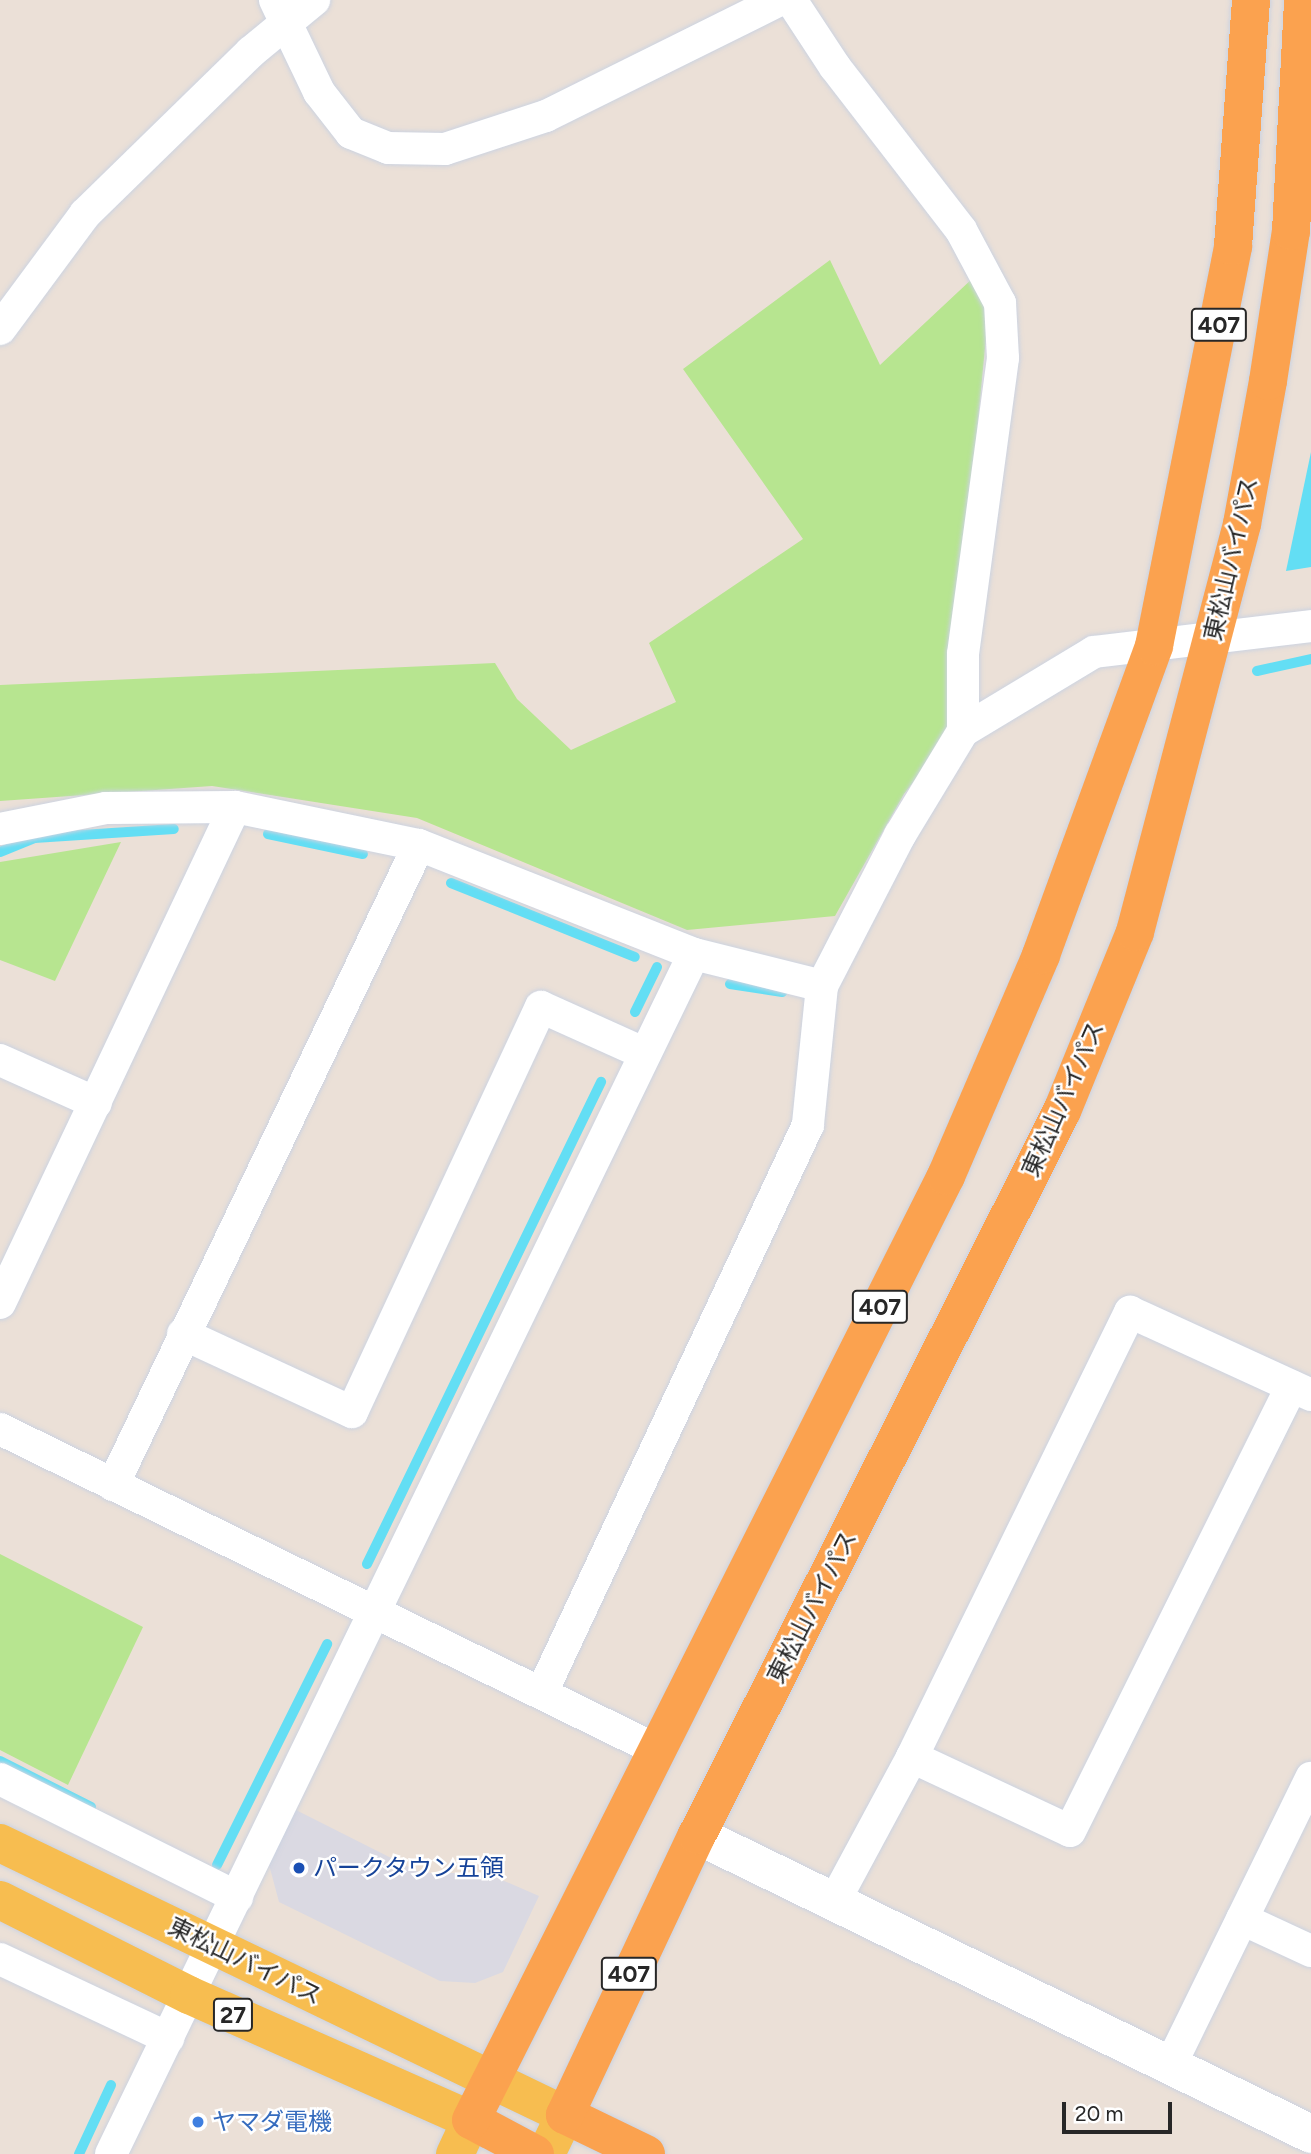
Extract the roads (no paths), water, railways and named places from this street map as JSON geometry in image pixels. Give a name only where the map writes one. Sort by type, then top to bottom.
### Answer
[{"type":"highway","name":"407","points":[[471,2120],[655,1749],[946,1176],[1041,955],[1154,646],[1233,246],[1251,0]]},
{"type":"highway","name":"東松山バイパス","points":[[646,2154],[565,2115],[696,1835],[1062,1111],[1135,932],[1242,524],[1291,231],[1303,0]]},
{"type":"highway","name":"東松山バイパス","points":[[471,2120],[535,2154]]},
{"type":"main road","name":"東松山バイパス","points":[[0,1843],[565,2115]]},
{"type":"main road","name":"東松山バイパス","points":[[0,1900],[190,1995],[471,2120]]},
{"type":"main road","points":[[546,2154],[565,2115]]},
{"type":"main road","points":[[456,2154],[471,2120]]},
{"type":"street","points":[[0,329],[85,214],[251,52],[281,13],[314,0]]},
{"type":"street","points":[[281,13],[319,92],[351,133],[388,148],[445,149],[546,116],[780,0]]},
{"type":"street","points":[[791,0],[835,67],[961,230],[1000,303],[1003,358],[962,654],[963,731]]},
{"type":"street","points":[[541,1692],[808,1125],[822,986],[900,835],[963,731],[1094,652],[1154,646],[1215,632],[1301,627],[1311,603]]},
{"type":"street","points":[[0,829],[106,808],[235,807],[419,845],[694,954],[822,986]]},
{"type":"street","points":[[0,1303],[235,807]]},
{"type":"street","points":[[113,1485],[419,845]]},
{"type":"street","points":[[111,2154],[214,1946],[641,1052],[694,954]]},
{"type":"street","points":[[183,1334],[352,1412],[541,1007],[641,1052]]},
{"type":"street","points":[[0,1060],[96,1103]]},
{"type":"street","points":[[834,1902],[912,1757],[1130,1312],[1301,1391],[1070,1831],[912,1757]]},
{"type":"street","points":[[0,1429],[371,1613],[541,1692],[655,1749]]},
{"type":"street","points":[[1170,2066],[1311,1778]]},
{"type":"street","points":[[0,1779],[237,1896]]},
{"type":"street","points":[[696,1835],[1311,2134]]},
{"type":"street","points":[[1242,1919],[1311,1951]]},
{"type":"street","points":[[0,1959],[168,2038]]},
{"type":"water","points":[[1311,452],[1311,567],[1286,571]]},
{"type":"waterway","points":[[1257,671],[1311,659]]},
{"type":"waterway","points":[[0,852],[34,838],[174,829]]},
{"type":"waterway","points":[[268,834],[363,854]]},
{"type":"waterway","points":[[451,883],[635,957]]},
{"type":"waterway","points":[[635,1012],[657,967]]},
{"type":"waterway","points":[[730,984],[782,992]]},
{"type":"waterway","points":[[367,1564],[601,1082]]},
{"type":"waterway","points":[[217,1865],[327,1644]]},
{"type":"waterway","points":[[0,1761],[91,1807]]},
{"type":"waterway","points":[[79,2154],[111,2085]]},
{"type":"place","name":"パークタウン五領","points":[[299,1868]]},
{"type":"place","name":"ヤマダ電機","points":[[198,2122]]}]
